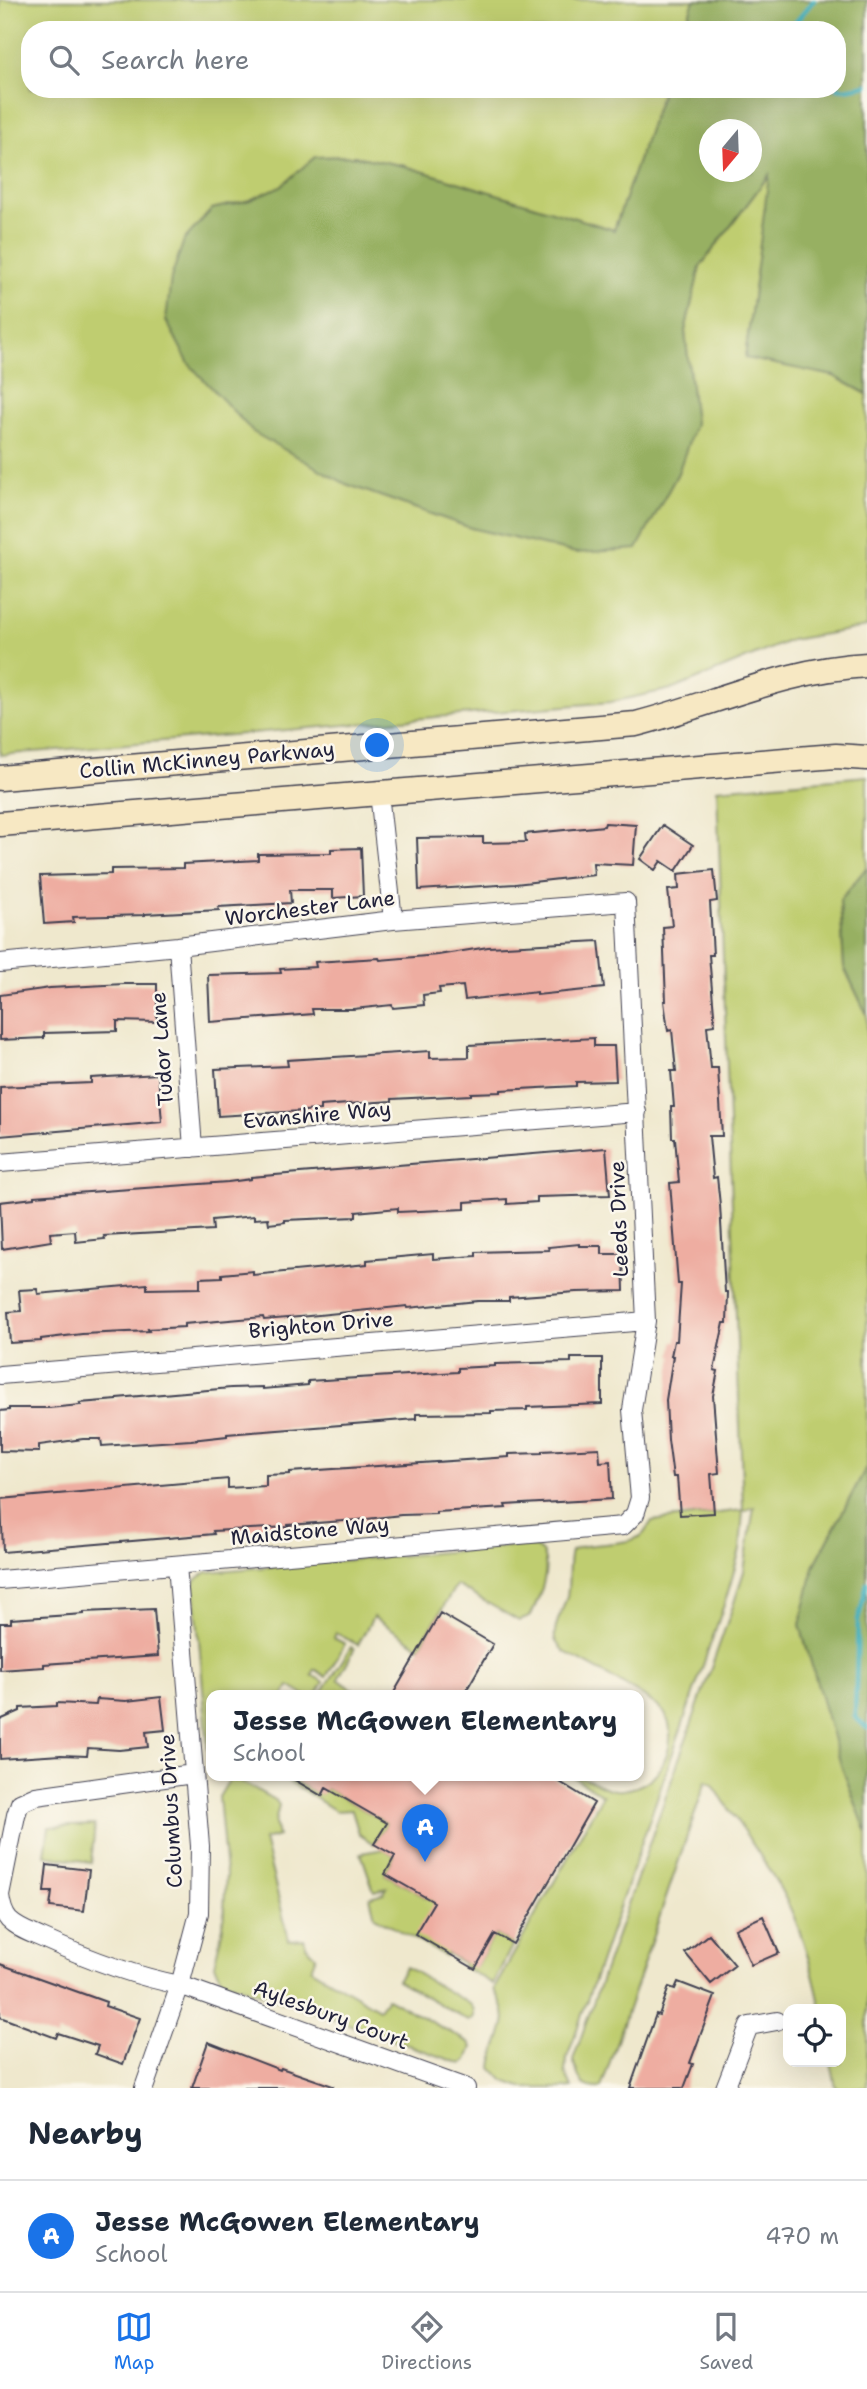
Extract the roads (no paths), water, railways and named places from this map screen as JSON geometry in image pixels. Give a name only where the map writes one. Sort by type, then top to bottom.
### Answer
[{"type":"street","name":"Collin McKinney Parkway","points":[[0,778],[636,724],[712,702],[778,678],[867,666]]},
{"type":"street","points":[[0,824],[836,756],[867,758]]},
{"type":"street","points":[[379,793],[393,920]]},
{"type":"street","name":"Worchester Lane","points":[[0,963],[178,946],[393,920],[626,902]]},
{"type":"street","name":"Leeds Drive","points":[[623,1526],[635,1514],[640,1498],[632,1410],[646,1321],[626,902]]},
{"type":"street","name":"Tudor Lane","points":[[178,946],[192,1147]]},
{"type":"street","name":"Evanshire Way","points":[[0,1163],[637,1112]]},
{"type":"street","name":"Brighton Drive","points":[[0,1375],[646,1321]]},
{"type":"street","name":"Maidstone Way","points":[[0,1580],[623,1526]]},
{"type":"street","name":"Columbus Drive","points":[[144,2088],[180,1985],[198,1913],[200,1846],[177,1565]]},
{"type":"street","name":"Aylesbury Court","points":[[193,1774],[36,1796],[20,1803],[0,1895],[4,1913],[10,1921],[19,1928],[69,1950],[154,1980],[180,1985],[467,2088]]},
{"type":"street","points":[[725,2088],[749,2026],[777,2021]]},
{"type":"waterway","points":[[796,21],[814,0]]},
{"type":"waterway","points":[[846,89],[867,85]]},
{"type":"waterway","points":[[867,1583],[858,1621],[855,1717],[867,1728]]},
{"type":"place","name":"Jesse McGowen Elementary","points":[[425,1862]]}]
